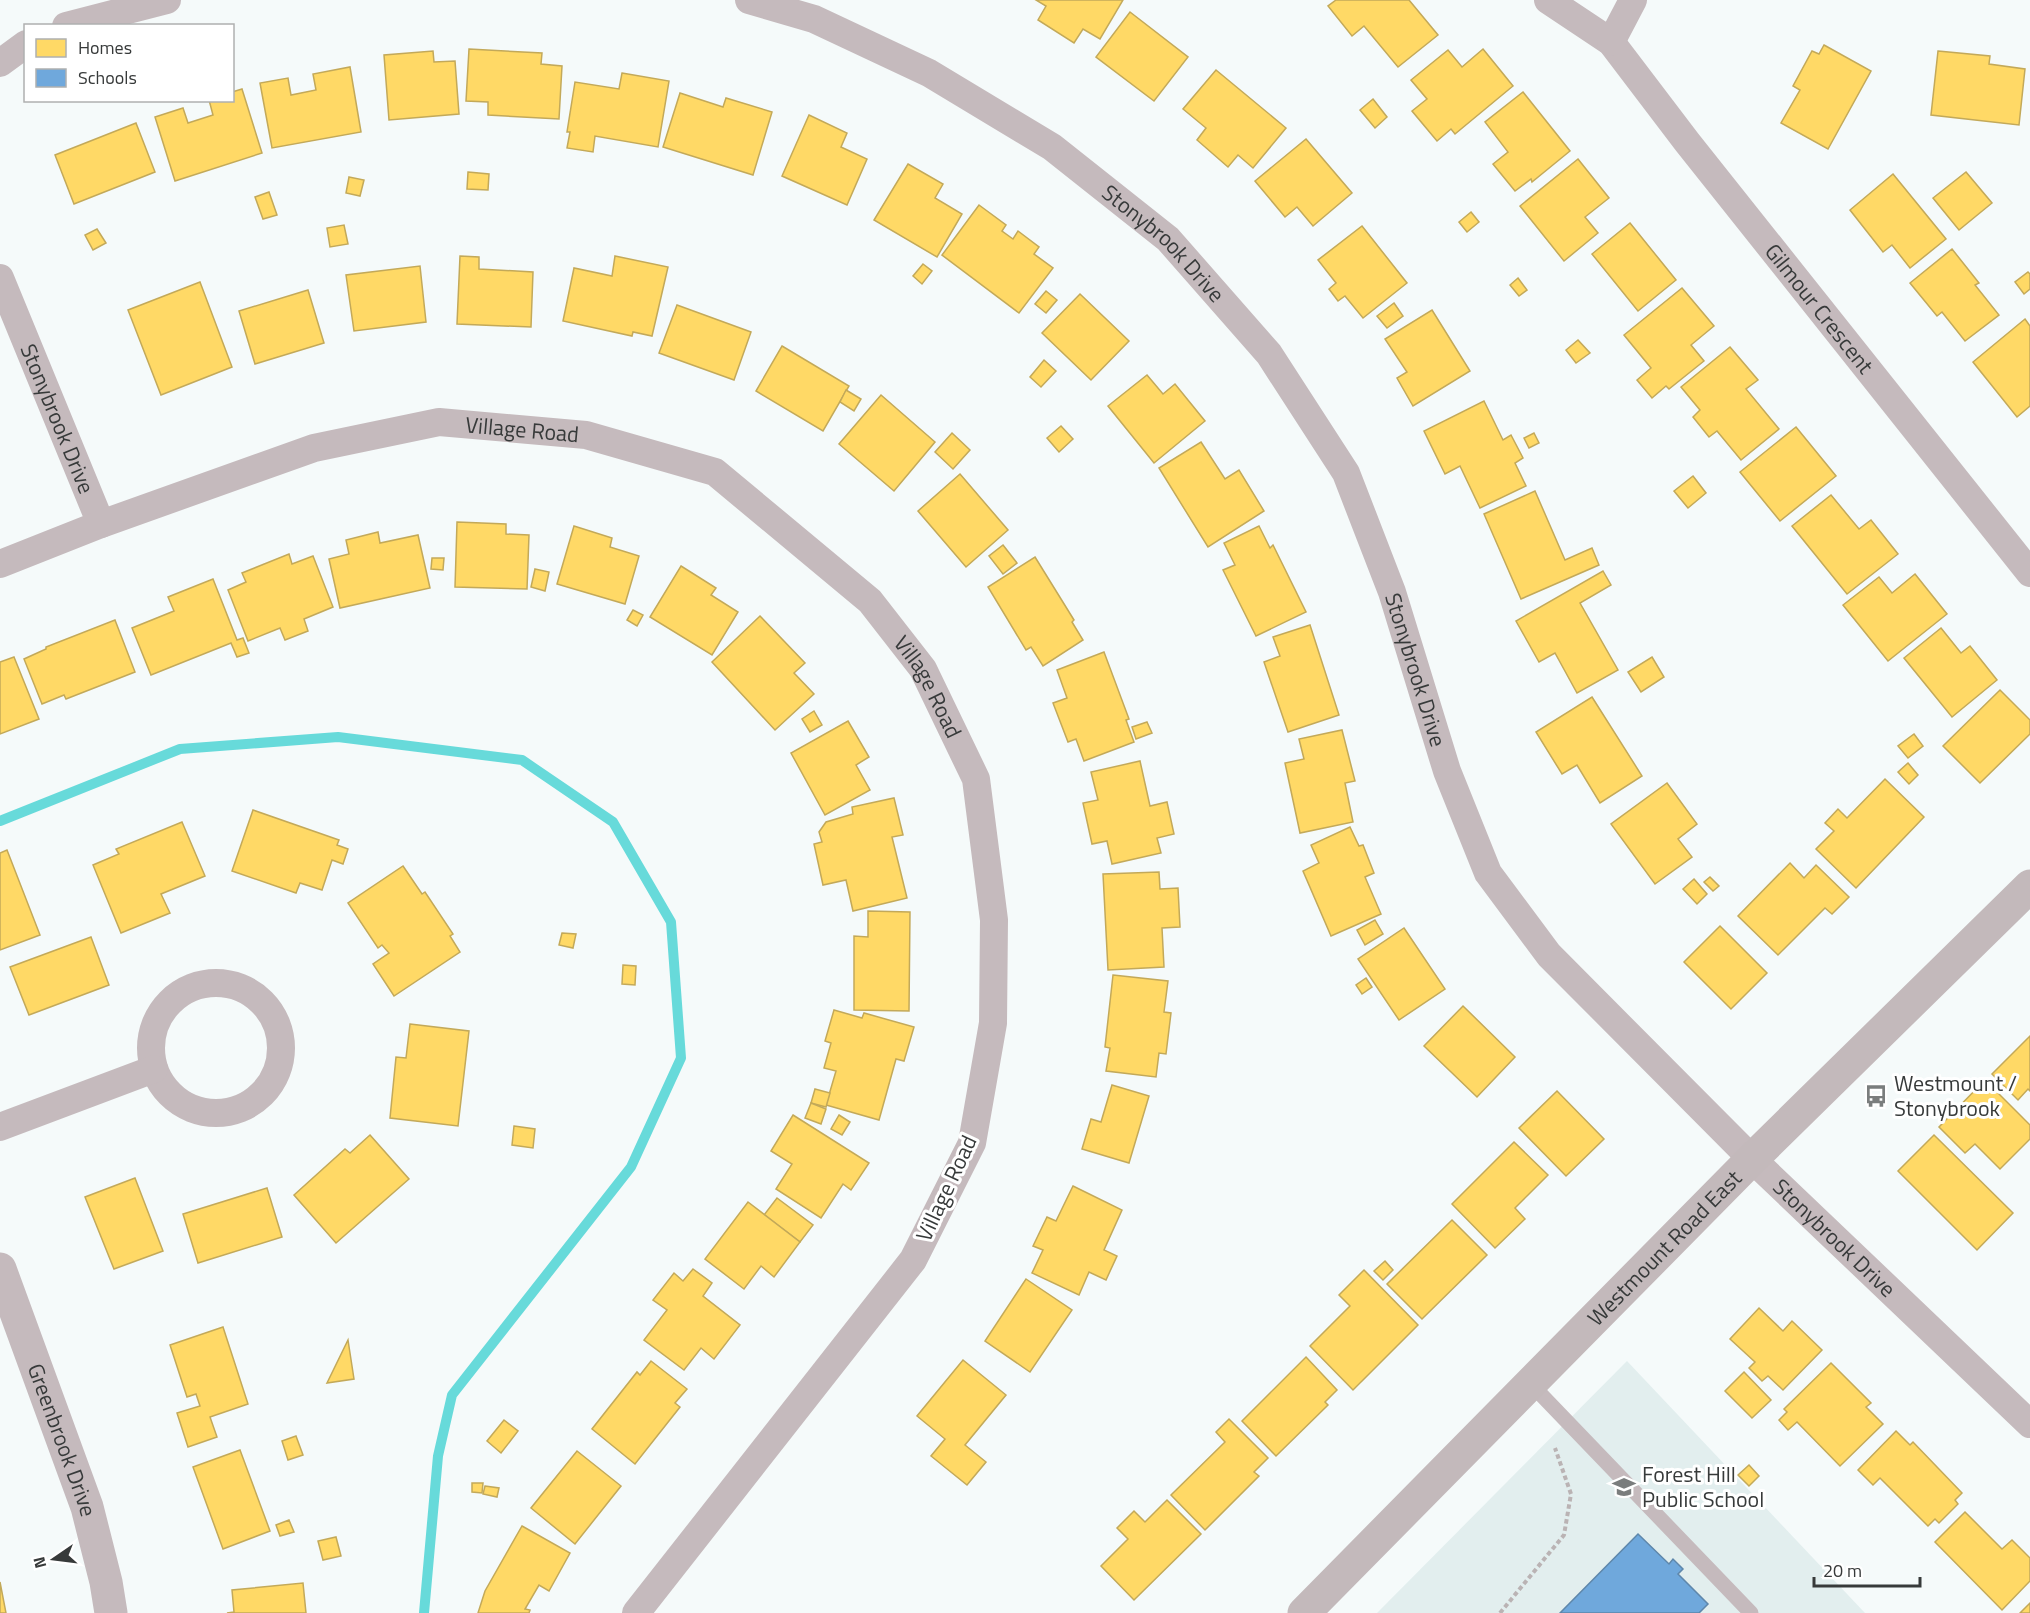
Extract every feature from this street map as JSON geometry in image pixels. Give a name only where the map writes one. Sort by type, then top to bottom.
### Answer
[{"type":"main road","name":"Westmount Road East","points":[[1304,1613],[1752,1159],[2030,886]]},
{"type":"street","points":[[74,24],[167,0]]},
{"type":"street","name":"Stonybrook Drive","points":[[749,0],[814,19],[929,73],[1052,147],[1168,239],[1269,354],[1346,473],[1392,592],[1447,771],[1488,873],[1549,955],[1752,1159],[2030,1424]]},
{"type":"street","name":"Gilmour Crescent","points":[[1548,0],[1611,42],[1694,151],[2030,573]]},
{"type":"street","points":[[1611,42],[1634,0]]},
{"type":"street","points":[[0,63],[24,45]]},
{"type":"street","name":"Stonybrook Drive","points":[[0,278],[101,524]]},
{"type":"street","name":"Village Road","points":[[0,564],[101,524],[314,448],[439,422],[586,435],[715,472],[870,601],[923,669],[976,778],[994,920],[993,1023],[972,1143],[913,1260],[636,1613]]},
{"type":"street","points":[[214,983],[236,986],[254,996],[270,1012],[278,1029],[280,1060],[278,1069],[267,1089],[249,1104],[229,1113],[206,1113],[184,1105],[165,1089],[154,1069],[152,1039],[158,1018],[172,1000],[191,988],[214,983]]},
{"type":"street","points":[[0,1127],[154,1069]]},
{"type":"street","name":"Greenbrook Drive","points":[[0,1269],[87,1507],[106,1582],[111,1613]]},
{"type":"lane","points":[[1530,1383],[1751,1613]]},
{"type":"path","points":[[1500,1613],[1564,1535],[1571,1494],[1553,1441]]},
{"type":"shaded area","name":"Forest Hill Public School","points":[[1627,1361],[1865,1613],[1377,1613]]},
{"type":"building: Homes","points":[[1036,0],[1123,0],[1100,39],[1083,29],[1074,43],[1038,20],[1046,6]]},
{"type":"building: Homes","points":[[1336,0],[1409,0],[1438,35],[1398,67],[1364,26],[1352,36],[1328,6]]},
{"type":"building: Homes","points":[[1130,12],[1188,57],[1154,101],[1096,57]]},
{"type":"building: Homes","points":[[1824,45],[1871,71],[1828,149],[1781,123],[1800,90],[1793,86],[1812,51],[1819,54]]},
{"type":"building: Homes","points":[[469,49],[542,53],[541,64],[562,66],[559,119],[488,115],[488,102],[466,101]]},
{"type":"building: Homes","points":[[1483,49],[1513,86],[1455,134],[1451,129],[1437,141],[1412,111],[1427,99],[1411,80],[1448,50],[1462,67]]},
{"type":"building: Homes","points":[[433,51],[434,62],[455,61],[459,114],[389,120],[384,55]]},
{"type":"building: Homes","points":[[1938,51],[1990,56],[1989,64],[2025,69],[2019,125],[1931,115]]},
{"type":"building: Homes","points":[[350,67],[361,132],[272,148],[260,83],[288,78],[291,95],[316,90],[313,74]]},
{"type":"building: Homes","points":[[1216,70],[1286,128],[1253,168],[1238,155],[1228,167],[1197,140],[1206,128],[1183,109]]},
{"type":"building: Homes","points":[[622,73],[669,81],[658,147],[595,136],[593,152],[567,148],[570,132],[567,132],[575,82],[619,89]]},
{"type":"building: Homes","points":[[242,89],[262,153],[175,181],[155,117],[183,108],[188,123],[213,115],[210,102],[234,102],[234,91]]},
{"type":"building: Homes","points":[[1523,92],[1570,151],[1532,182],[1531,179],[1515,191],[1493,164],[1508,152],[1485,122]]},
{"type":"building: Homes","points":[[680,93],[723,107],[726,98],[772,112],[753,175],[663,147]]},
{"type":"building: Homes","points":[[1373,99],[1387,117],[1375,128],[1360,110]]},
{"type":"building: Homes","points":[[809,115],[847,133],[841,147],[867,159],[847,205],[782,176]]},
{"type":"building: Homes","points":[[136,123],[155,172],[74,204],[55,155]]},
{"type":"building: Homes","points":[[1306,139],[1352,193],[1313,226],[1297,207],[1285,217],[1255,181]]},
{"type":"building: Homes","points":[[1578,159],[1609,198],[1585,217],[1598,233],[1564,261],[1520,206]]},
{"type":"building: Homes","points":[[908,164],[943,184],[935,198],[962,214],[937,257],[874,220]]},
{"type":"building: Homes","points":[[468,172],[489,174],[488,190],[467,189]]},
{"type":"building: Homes","points":[[1966,172],[1992,203],[1959,230],[1933,198]]},
{"type":"building: Homes","points":[[1893,174],[1946,239],[1910,268],[1892,245],[1883,252],[1850,210]]},
{"type":"building: Homes","points":[[349,177],[364,180],[360,196],[346,193]]},
{"type":"building: Homes","points":[[269,192],[277,215],[263,219],[255,197]]},
{"type":"building: Homes","points":[[979,205],[1006,225],[1002,231],[1013,239],[1018,231],[1039,247],[1034,254],[1053,268],[1019,313],[942,255]]},
{"type":"building: Homes","points":[[1471,212],[1479,222],[1467,232],[1459,222]]},
{"type":"building: Homes","points":[[1630,223],[1676,280],[1638,311],[1592,254]]},
{"type":"building: Homes","points":[[344,225],[348,244],[330,247],[327,228]]},
{"type":"building: Homes","points":[[1362,226],[1407,283],[1363,318],[1345,296],[1338,301],[1329,289],[1336,283],[1318,260]]},
{"type":"building: Homes","points":[[97,229],[106,243],[93,250],[85,235]]},
{"type":"building: Homes","points":[[1952,249],[1979,283],[1975,285],[1999,315],[1965,341],[1942,312],[1937,316],[1910,283]]},
{"type":"building: Homes","points":[[460,256],[479,257],[479,269],[533,272],[531,327],[457,324]]},
{"type":"building: Homes","points":[[615,256],[668,267],[652,336],[633,332],[632,336],[563,321],[574,268],[612,276]]},
{"type":"building: Homes","points":[[923,264],[932,271],[922,284],[913,276]]},
{"type":"building: Homes","points":[[420,266],[426,322],[354,331],[346,275]]},
{"type":"building: Homes","points":[[2028,272],[2030,289],[2024,294],[2015,282]]},
{"type":"building: Homes","points":[[1518,278],[1527,290],[1519,296],[1510,285]]},
{"type":"building: Homes","points":[[200,282],[232,367],[161,395],[128,310]]},
{"type":"building: Homes","points":[[1682,288],[1714,326],[1691,345],[1704,361],[1669,389],[1666,386],[1652,398],[1637,380],[1651,368],[1624,335]]},
{"type":"building: Homes","points":[[308,290],[324,343],[255,364],[239,311]]},
{"type":"building: Homes","points":[[1046,291],[1057,300],[1046,313],[1035,304]]},
{"type":"building: Homes","points":[[1080,294],[1129,341],[1091,380],[1042,333]]},
{"type":"building: Homes","points":[[1394,303],[1403,316],[1387,328],[1377,316]]},
{"type":"building: Homes","points":[[677,305],[751,332],[734,380],[659,353]]},
{"type":"building: Homes","points":[[1432,310],[1470,371],[1413,406],[1397,378],[1407,372],[1385,339]]},
{"type":"building: Homes","points":[[2025,319],[2030,326],[2030,406],[2017,417],[1973,362]]},
{"type":"building: Homes","points":[[1578,340],[1590,353],[1576,363],[1566,350]]},
{"type":"building: Homes","points":[[782,346],[849,386],[823,431],[756,391]]},
{"type":"building: Homes","points":[[1730,347],[1758,380],[1746,389],[1779,429],[1741,460],[1717,431],[1709,437],[1693,417],[1700,410],[1681,387]]},
{"type":"building: Homes","points":[[1044,360],[1056,371],[1041,387],[1030,377]]},
{"type":"building: Homes","points":[[1147,375],[1163,394],[1175,384],[1205,421],[1154,463],[1108,406]]},
{"type":"building: Homes","points":[[846,390],[861,399],[854,411],[840,402]]},
{"type":"building: Homes","points":[[881,395],[935,442],[894,491],[839,444]]},
{"type":"building: Homes","points":[[1484,401],[1503,440],[1511,435],[1523,458],[1515,463],[1526,486],[1480,508],[1460,466],[1445,474],[1424,431]]},
{"type":"building: Homes","points":[[1061,426],[1073,439],[1059,452],[1047,438]]},
{"type":"building: Homes","points":[[1796,427],[1836,476],[1780,521],[1740,472]]},
{"type":"building: Homes","points":[[952,433],[970,450],[953,469],[935,452]]},
{"type":"building: Homes","points":[[1534,433],[1539,443],[1529,448],[1524,438]]},
{"type":"building: Homes","points":[[1201,442],[1225,479],[1239,470],[1264,511],[1208,547],[1159,468]]},
{"type":"building: Homes","points":[[960,474],[1008,530],[966,567],[918,511]]},
{"type":"building: Homes","points":[[1693,476],[1706,493],[1688,508],[1674,491]]},
{"type":"building: Homes","points":[[1535,491],[1565,560],[1592,548],[1599,565],[1521,599],[1484,514]]},
{"type":"building: Homes","points":[[1831,495],[1859,529],[1871,520],[1898,554],[1847,594],[1792,526]]},
{"type":"building: Homes","points":[[457,522],[506,524],[506,534],[529,535],[527,589],[455,587]]},
{"type":"building: Homes","points":[[574,526],[612,538],[610,547],[639,556],[625,604],[557,584]]},
{"type":"building: Homes","points":[[1259,526],[1270,548],[1273,545],[1306,612],[1256,636],[1223,570],[1235,565],[1224,543]]},
{"type":"building: Homes","points":[[378,532],[380,543],[418,535],[430,588],[340,608],[329,559],[349,554],[346,540]]},
{"type":"building: Homes","points":[[1003,545],[1017,563],[1003,574],[989,556]]},
{"type":"building: Homes","points":[[289,554],[292,564],[313,556],[333,607],[304,619],[308,631],[285,640],[280,628],[248,641],[228,590],[246,582],[242,573]]},
{"type":"building: Homes","points":[[1035,557],[1074,620],[1072,622],[1083,640],[1043,666],[1031,647],[1026,650],[988,587]]},
{"type":"building: Homes","points":[[432,558],[444,558],[443,570],[431,569]]},
{"type":"building: Homes","points":[[681,566],[716,588],[711,595],[738,612],[712,655],[650,617]]},
{"type":"building: Homes","points":[[535,569],[549,572],[545,591],[531,587]]},
{"type":"building: Homes","points":[[1603,571],[1611,585],[1580,603],[1618,670],[1577,693],[1555,653],[1539,662],[1516,621]]},
{"type":"building: Homes","points":[[1915,574],[1947,614],[1888,661],[1843,605],[1879,577],[1892,593]]},
{"type":"building: Homes","points":[[213,579],[237,640],[243,638],[249,653],[237,657],[231,643],[151,675],[132,628],[174,611],[168,597]]},
{"type":"building: Homes","points":[[633,610],[643,615],[637,626],[627,620]]},
{"type":"building: Homes","points":[[760,616],[805,663],[794,673],[814,694],[775,730],[712,662]]},
{"type":"building: Homes","points":[[115,620],[135,672],[66,699],[64,695],[42,704],[24,659],[46,647]]},
{"type":"building: Homes","points":[[1310,625],[1339,715],[1288,732],[1264,662],[1280,656],[1273,637]]},
{"type":"building: Homes","points":[[1941,628],[1961,653],[1970,646],[1997,680],[1952,717],[1904,658]]},
{"type":"building: Homes","points":[[1104,652],[1129,719],[1126,720],[1134,742],[1084,761],[1076,739],[1068,742],[1053,703],[1067,698],[1057,670]]},
{"type":"building: Homes","points":[[14,657],[39,719],[0,734],[0,662]]},
{"type":"building: Homes","points":[[1652,657],[1664,677],[1641,692],[1628,672]]},
{"type":"building: Homes","points":[[2000,690],[2030,720],[2030,734],[1980,783],[1943,746]]},
{"type":"building: Homes","points":[[1592,697],[1642,776],[1600,803],[1577,765],[1562,774],[1536,732]]},
{"type":"building: Homes","points":[[814,711],[822,725],[810,732],[802,719]]},
{"type":"building: Homes","points":[[848,721],[869,757],[856,765],[870,790],[825,815],[791,753]]},
{"type":"building: Homes","points":[[1147,722],[1152,733],[1136,739],[1132,727]]},
{"type":"building: Homes","points":[[1342,730],[1355,781],[1345,783],[1353,822],[1300,833],[1285,763],[1304,759],[1299,739]]},
{"type":"building: Homes","points":[[1914,734],[1923,746],[1908,758],[1898,746]]},
{"type":"building: Homes","points":[[1140,761],[1150,806],[1167,802],[1174,834],[1157,838],[1161,853],[1112,864],[1107,841],[1092,844],[1083,803],[1098,800],[1091,772]]},
{"type":"building: Homes","points":[[1908,763],[1918,775],[1909,784],[1898,772]]},
{"type":"building: Homes","points":[[1885,779],[1924,817],[1856,888],[1816,849],[1834,831],[1825,823],[1838,809],[1847,818]]},
{"type":"building: Homes","points":[[1667,783],[1697,824],[1678,839],[1692,857],[1655,884],[1611,824]]},
{"type":"building: Homes","points":[[894,798],[903,835],[892,837],[907,898],[853,911],[846,880],[823,885],[814,844],[822,842],[819,832],[826,822],[853,814],[852,807]]},
{"type":"building: Homes","points":[[253,810],[339,840],[337,845],[348,849],[343,864],[332,860],[322,890],[300,883],[296,893],[232,871]]},
{"type":"building: Homes","points":[[182,822],[205,876],[161,894],[170,913],[121,933],[93,865],[119,854],[116,849]]},
{"type":"building: Homes","points":[[1350,827],[1359,846],[1363,845],[1374,873],[1365,877],[1381,914],[1331,936],[1303,871],[1319,863],[1311,845]]},
{"type":"building: Homes","points":[[7,850],[40,935],[0,950],[0,853]]},
{"type":"building: Homes","points":[[1790,863],[1804,878],[1816,865],[1849,897],[1832,914],[1825,908],[1778,955],[1738,916]]},
{"type":"building: Homes","points":[[403,866],[422,894],[425,892],[453,934],[450,936],[460,952],[394,996],[373,964],[389,953],[382,945],[378,948],[348,903]]},
{"type":"building: Homes","points":[[1159,872],[1160,889],[1178,888],[1180,927],[1162,928],[1164,967],[1108,970],[1103,874]]},
{"type":"building: Homes","points":[[1710,877],[1719,886],[1713,891],[1704,882]]},
{"type":"building: Homes","points":[[1694,879],[1707,894],[1697,904],[1683,889]]},
{"type":"building: Homes","points":[[868,911],[910,912],[909,1011],[854,1010],[854,936],[868,937]]},
{"type":"building: Homes","points":[[1375,920],[1383,934],[1365,945],[1357,930]]},
{"type":"building: Homes","points":[[1720,926],[1767,973],[1731,1009],[1684,962]]},
{"type":"building: Homes","points":[[1404,928],[1445,989],[1399,1020],[1358,959]]},
{"type":"building: Homes","points":[[562,933],[576,934],[573,948],[559,945]]},
{"type":"building: Homes","points":[[91,937],[109,985],[29,1015],[10,967]]},
{"type":"building: Homes","points":[[623,965],[636,966],[635,985],[622,984]]},
{"type":"building: Homes","points":[[1113,975],[1168,981],[1164,1012],[1171,1013],[1166,1054],[1159,1053],[1156,1077],[1106,1071],[1110,1048],[1105,1047]]},
{"type":"building: Homes","points":[[1366,978],[1372,987],[1362,994],[1356,985]]},
{"type":"building: Homes","points":[[1463,1006],[1515,1057],[1477,1097],[1424,1046]]},
{"type":"building: Homes","points":[[834,1010],[862,1018],[864,1013],[914,1027],[904,1061],[896,1059],[879,1120],[826,1105],[836,1071],[824,1068],[831,1043],[825,1041]]},
{"type":"building: Homes","points":[[410,1024],[469,1031],[458,1126],[390,1118],[396,1057],[406,1058]]},
{"type":"building: Homes","points":[[2030,1036],[2030,1091],[2028,1089],[2018,1100],[1992,1074]]},
{"type":"building: Homes","points":[[1985,1080],[2030,1125],[2030,1139],[2000,1169],[1975,1144],[1965,1153],[1939,1127]]},
{"type":"building: Homes","points":[[1112,1085],[1149,1096],[1129,1163],[1082,1149],[1091,1119],[1101,1122]]},
{"type":"building: Homes","points":[[815,1089],[830,1093],[826,1107],[811,1103]]},
{"type":"building: Homes","points":[[1557,1091],[1604,1139],[1566,1176],[1519,1128]]},
{"type":"building: Homes","points":[[811,1103],[826,1109],[821,1124],[805,1118]]},
{"type":"building: Homes","points":[[793,1115],[869,1163],[851,1190],[843,1184],[821,1218],[776,1189],[792,1164],[771,1151]]},
{"type":"building: Homes","points":[[839,1115],[850,1122],[842,1135],[831,1129]]},
{"type":"building: Homes","points":[[514,1126],[535,1129],[533,1148],[512,1145]]},
{"type":"building: Homes","points":[[370,1135],[409,1179],[336,1243],[294,1195],[345,1149],[350,1153]]},
{"type":"building: Homes","points":[[1934,1135],[2013,1213],[1977,1250],[1898,1171]]},
{"type":"building: Homes","points":[[1514,1142],[1548,1175],[1515,1208],[1525,1219],[1495,1248],[1452,1204]]},
{"type":"building: Homes","points":[[135,1178],[163,1251],[114,1269],[85,1197]]},
{"type":"building: Homes","points":[[1073,1186],[1122,1210],[1104,1250],[1117,1256],[1106,1280],[1089,1272],[1079,1295],[1032,1273],[1043,1250],[1033,1246],[1047,1217],[1056,1221]]},
{"type":"building: Homes","points":[[267,1188],[282,1237],[198,1263],[183,1214]]},
{"type":"building: Homes","points":[[777,1198],[813,1225],[800,1242],[764,1215]]},
{"type":"building: Homes","points":[[748,1202],[800,1242],[774,1277],[761,1266],[744,1289],[705,1259]]},
{"type":"building: Homes","points":[[1452,1220],[1487,1255],[1422,1319],[1387,1284]]},
{"type":"building: Homes","points":[[1385,1261],[1393,1270],[1383,1280],[1374,1271]]},
{"type":"building: Homes","points":[[693,1269],[712,1283],[703,1296],[740,1325],[714,1359],[701,1348],[684,1370],[644,1340],[667,1310],[653,1300],[674,1273],[683,1281]]},
{"type":"building: Homes","points":[[1364,1270],[1418,1325],[1353,1390],[1310,1346],[1350,1306],[1339,1295]]},
{"type":"building: Homes","points":[[1026,1279],[1072,1310],[1030,1372],[985,1341]]},
{"type":"building: Homes","points":[[1759,1308],[1783,1331],[1792,1321],[1822,1350],[1783,1390],[1768,1376],[1762,1381],[1749,1368],[1755,1362],[1730,1339]]},
{"type":"building: Homes","points":[[223,1327],[248,1404],[210,1417],[217,1437],[188,1447],[177,1413],[200,1406],[196,1394],[187,1397],[170,1345]]},
{"type":"building: Homes","points":[[348,1340],[354,1379],[327,1383]]},
{"type":"building: Homes","points":[[1306,1357],[1337,1390],[1325,1402],[1328,1405],[1276,1456],[1242,1421]]},
{"type":"building: Homes","points":[[963,1360],[1006,1395],[965,1445],[986,1462],[967,1485],[931,1456],[945,1439],[917,1416]]},
{"type":"building: Homes","points":[[651,1361],[687,1389],[675,1403],[680,1407],[635,1464],[592,1429],[637,1372],[640,1375]]},
{"type":"building: Homes","points":[[1831,1363],[1871,1403],[1866,1407],[1883,1424],[1840,1466],[1797,1422],[1788,1430],[1779,1420],[1787,1412],[1784,1409]]},
{"type":"building: Homes","points":[[1744,1372],[1771,1400],[1752,1418],[1725,1391]]},
{"type":"building: Homes","points":[[1229,1419],[1268,1458],[1254,1472],[1259,1476],[1205,1530],[1171,1495],[1225,1442],[1216,1432]]},
{"type":"building: Homes","points":[[504,1420],[518,1431],[501,1453],[487,1441]]},
{"type":"building: Homes","points":[[1896,1431],[1910,1445],[1913,1442],[1962,1493],[1955,1500],[1958,1504],[1939,1523],[1935,1519],[1928,1526],[1880,1478],[1873,1485],[1858,1470]]},
{"type":"building: Homes","points":[[296,1436],[303,1455],[288,1460],[282,1441]]},
{"type":"building: Homes","points":[[240,1450],[270,1531],[223,1549],[193,1467]]},
{"type":"building: Homes","points":[[577,1451],[621,1486],[575,1544],[531,1508]]},
{"type":"building: Homes","points":[[1749,1465],[1759,1476],[1749,1486],[1738,1475]]},
{"type":"building: Homes","points":[[472,1483],[483,1483],[482,1493],[472,1492]]},
{"type":"building: Homes","points":[[485,1486],[499,1488],[497,1497],[483,1494]]},
{"type":"building: Homes","points":[[1167,1500],[1201,1534],[1134,1600],[1101,1566],[1128,1539],[1117,1528],[1134,1511],[1145,1522]]},
{"type":"building: Homes","points":[[1965,1512],[2002,1549],[2012,1540],[2030,1558],[2030,1581],[2002,1610],[1935,1542]]},
{"type":"building: Homes","points":[[289,1520],[294,1532],[280,1536],[276,1525]]},
{"type":"building: Homes","points":[[522,1526],[570,1553],[549,1591],[539,1585],[525,1609],[530,1610],[529,1613],[478,1613],[485,1591]]},
{"type":"building: Homes","points":[[336,1537],[341,1556],[323,1560],[318,1541]]},
{"type":"building: Homes","points":[[0,1582],[6,1613],[0,1613]]},
{"type":"building: Homes","points":[[303,1583],[306,1613],[227,1613],[234,1612],[232,1590]]},
{"type":"building: Homes","points":[[2030,1603],[2030,1613],[2020,1613]]},
{"type":"building: Schools","points":[[1638,1534],[1669,1564],[1673,1559],[1683,1569],[1678,1574],[1708,1604],[1699,1613],[1560,1613]]},
{"type":"waterway","points":[[0,821],[180,749],[338,737],[522,760],[613,822],[671,922],[681,1058],[631,1167],[452,1395],[438,1456],[424,1613]]},
{"type":"place","name":"Westmount / Stonybrook","points":[[1876,1096]]},
{"type":"place","name":"Forest Hill Public School","points":[[1624,1487]]}]
